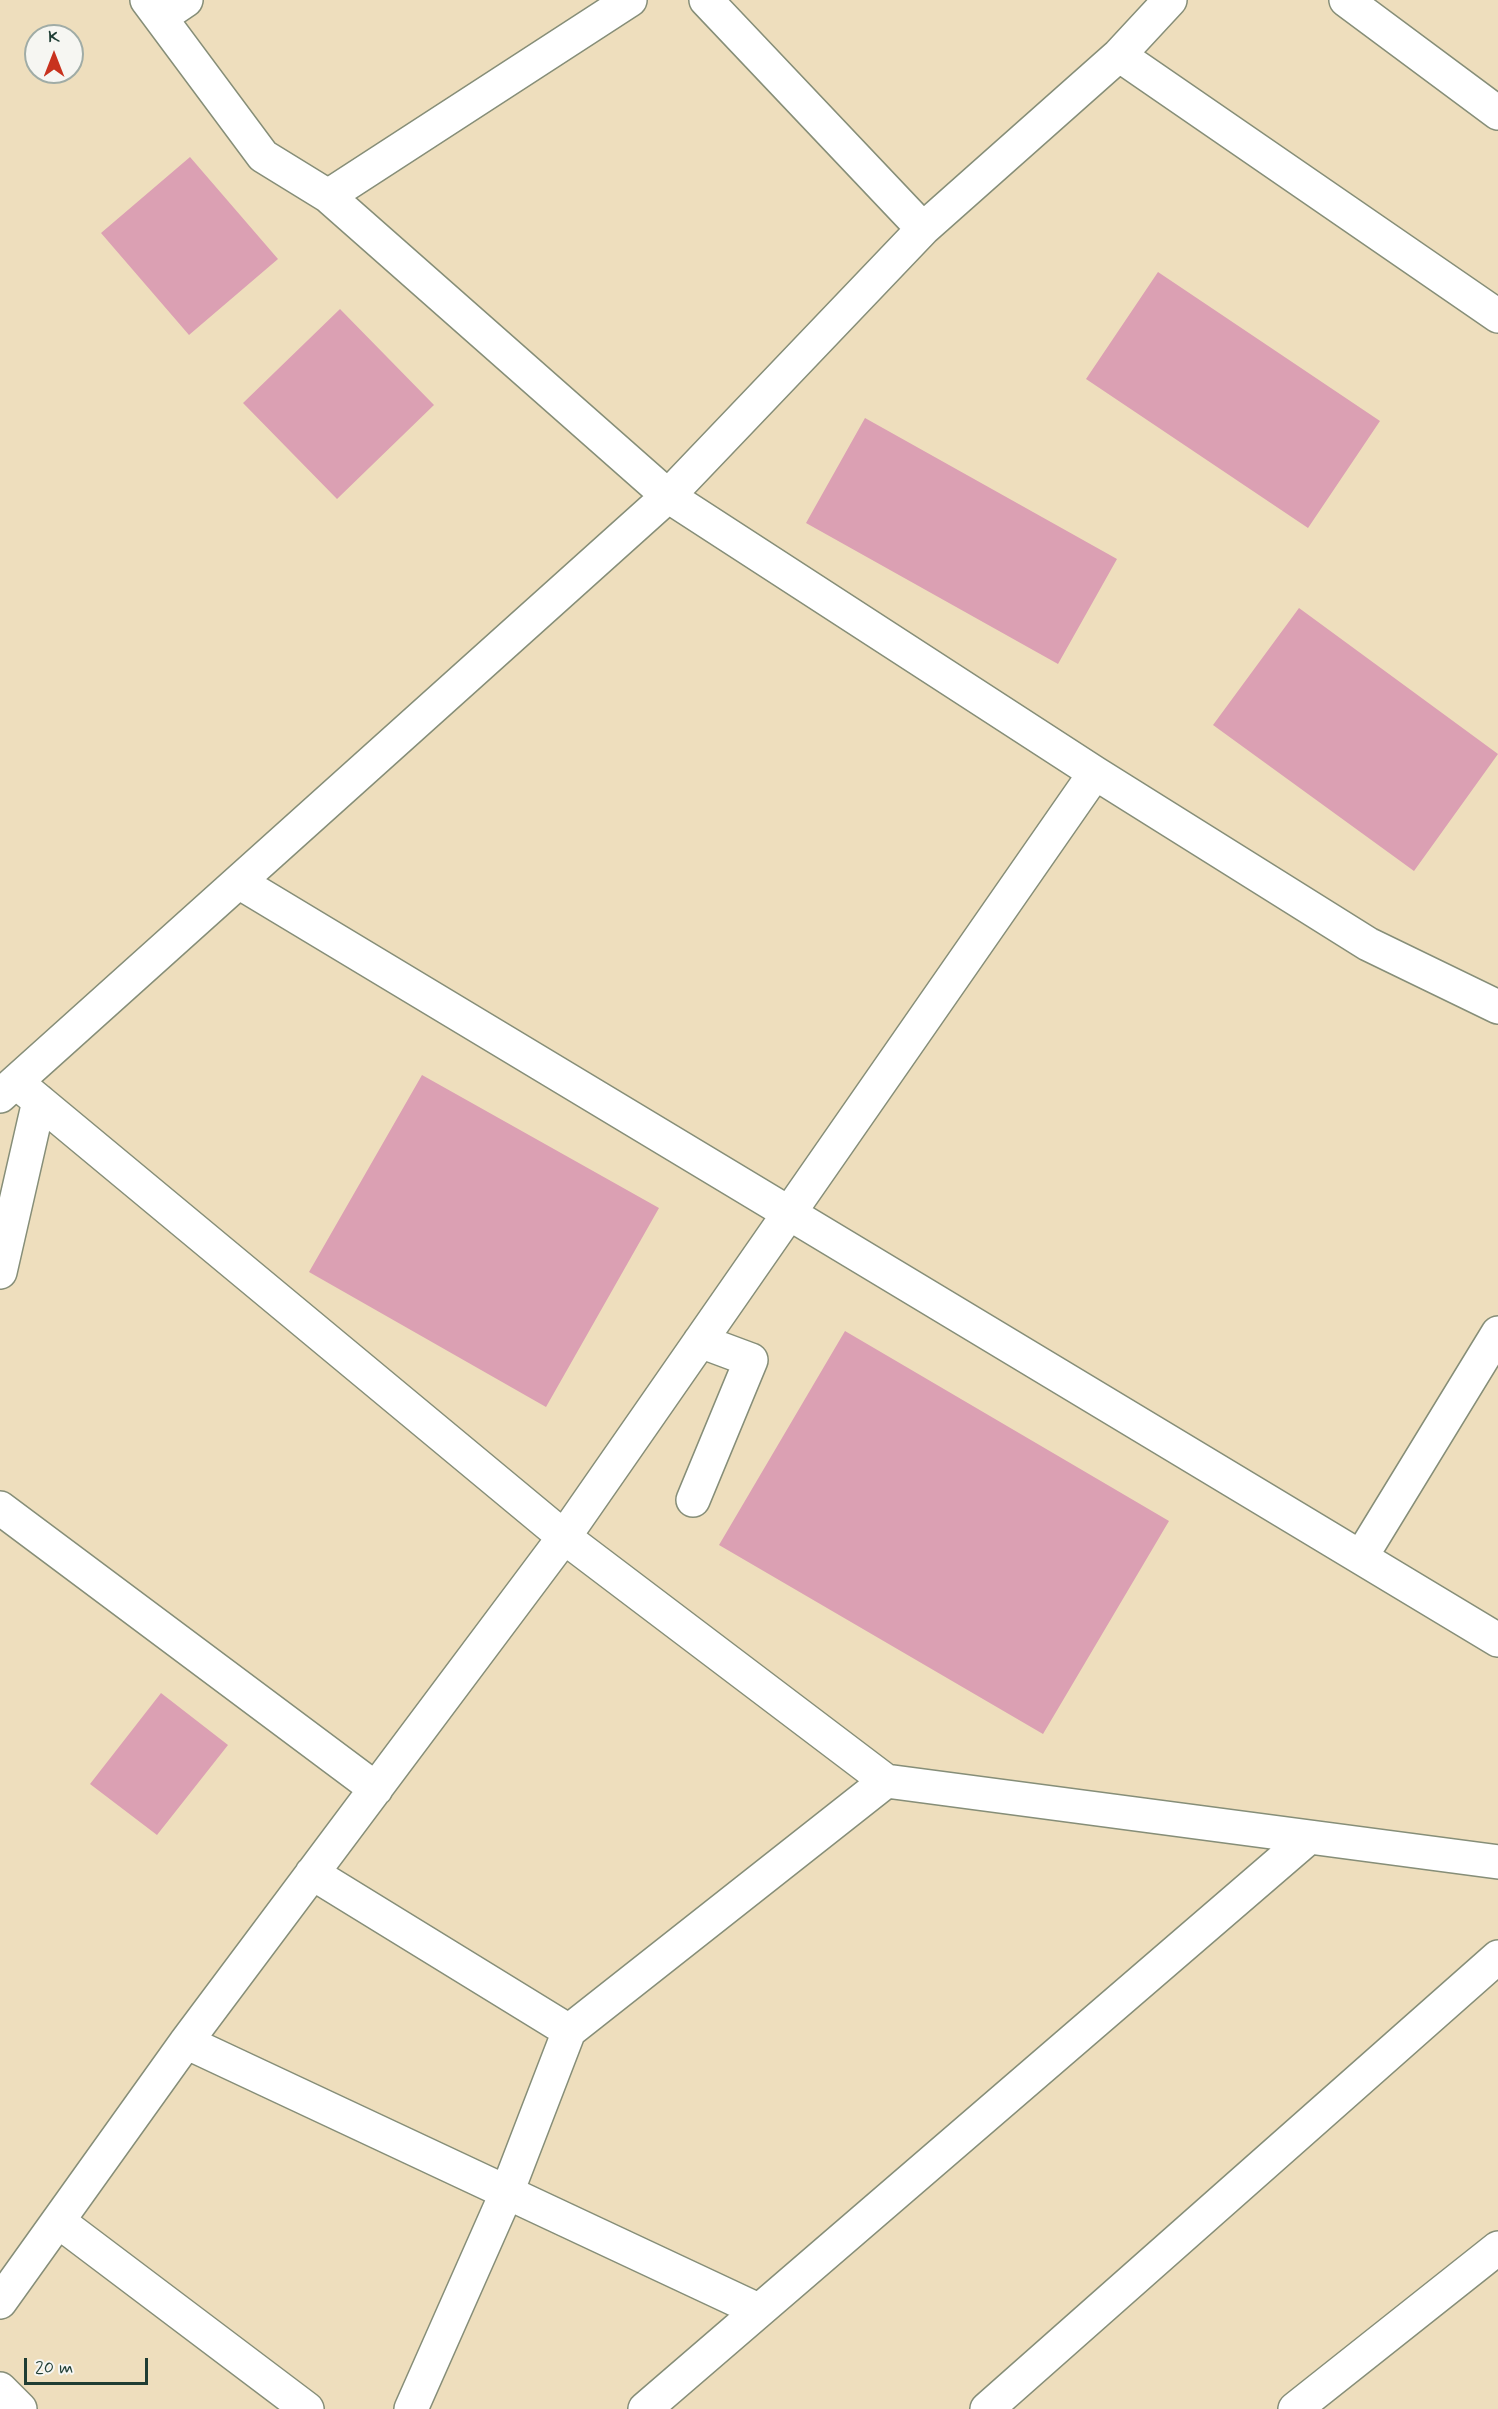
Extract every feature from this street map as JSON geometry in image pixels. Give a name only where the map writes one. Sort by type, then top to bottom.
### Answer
[{"type":"street","points":[[328,196],[630,0]]},
{"type":"street","points":[[706,0],[923,229]]},
{"type":"street","points":[[0,1272],[18,1093],[239,882],[668,496],[923,229],[1119,55],[1170,0]]},
{"type":"street","points":[[1346,0],[1498,113]]},
{"type":"street","points":[[165,6],[263,156],[328,196],[668,496],[1095,773],[1368,944],[1498,1007]]},
{"type":"street","points":[[1119,55],[1498,316]]},
{"type":"street","points":[[0,2302],[186,2042],[564,1537],[1095,773]]},
{"type":"street","points":[[239,882],[1498,1640]]},
{"type":"street","points":[[18,1093],[564,1537],[886,1781],[1498,1862]]},
{"type":"street","points":[[1361,1557],[1498,1333]]},
{"type":"street","points":[[693,1500],[751,1360],[700,1341]]},
{"type":"street","points":[[0,1508],[376,1789]]},
{"type":"street","points":[[411,2409],[507,2192],[569,2031],[886,1781]]},
{"type":"street","points":[[645,2409],[1308,1838]]},
{"type":"street","points":[[312,1874],[569,2031]]},
{"type":"street","points":[[987,2409],[1498,1957]]},
{"type":"street","points":[[186,2042],[759,2310]]},
{"type":"street","points":[[58,2221],[306,2409]]},
{"type":"street","points":[[1295,2409],[1498,2248]]},
{"type":"street","points":[[0,2389],[20,2409]]},
{"type":"building","points":[[190,157],[278,259],[189,335],[101,233]]},
{"type":"building","points":[[1158,272],[1380,421],[1308,528],[1086,379]]},
{"type":"building","points":[[340,309],[434,405],[337,499],[243,403]]},
{"type":"building","points":[[865,418],[1117,559],[1058,664],[806,523]]},
{"type":"building","points":[[1299,608],[1498,754],[1414,871],[1213,725]]},
{"type":"building","points":[[422,1075],[659,1208],[546,1407],[309,1272]]},
{"type":"building","points":[[845,1331],[1169,1521],[1043,1734],[719,1545]]},
{"type":"building","points":[[161,1693],[228,1745],[157,1835],[90,1784]]}]
